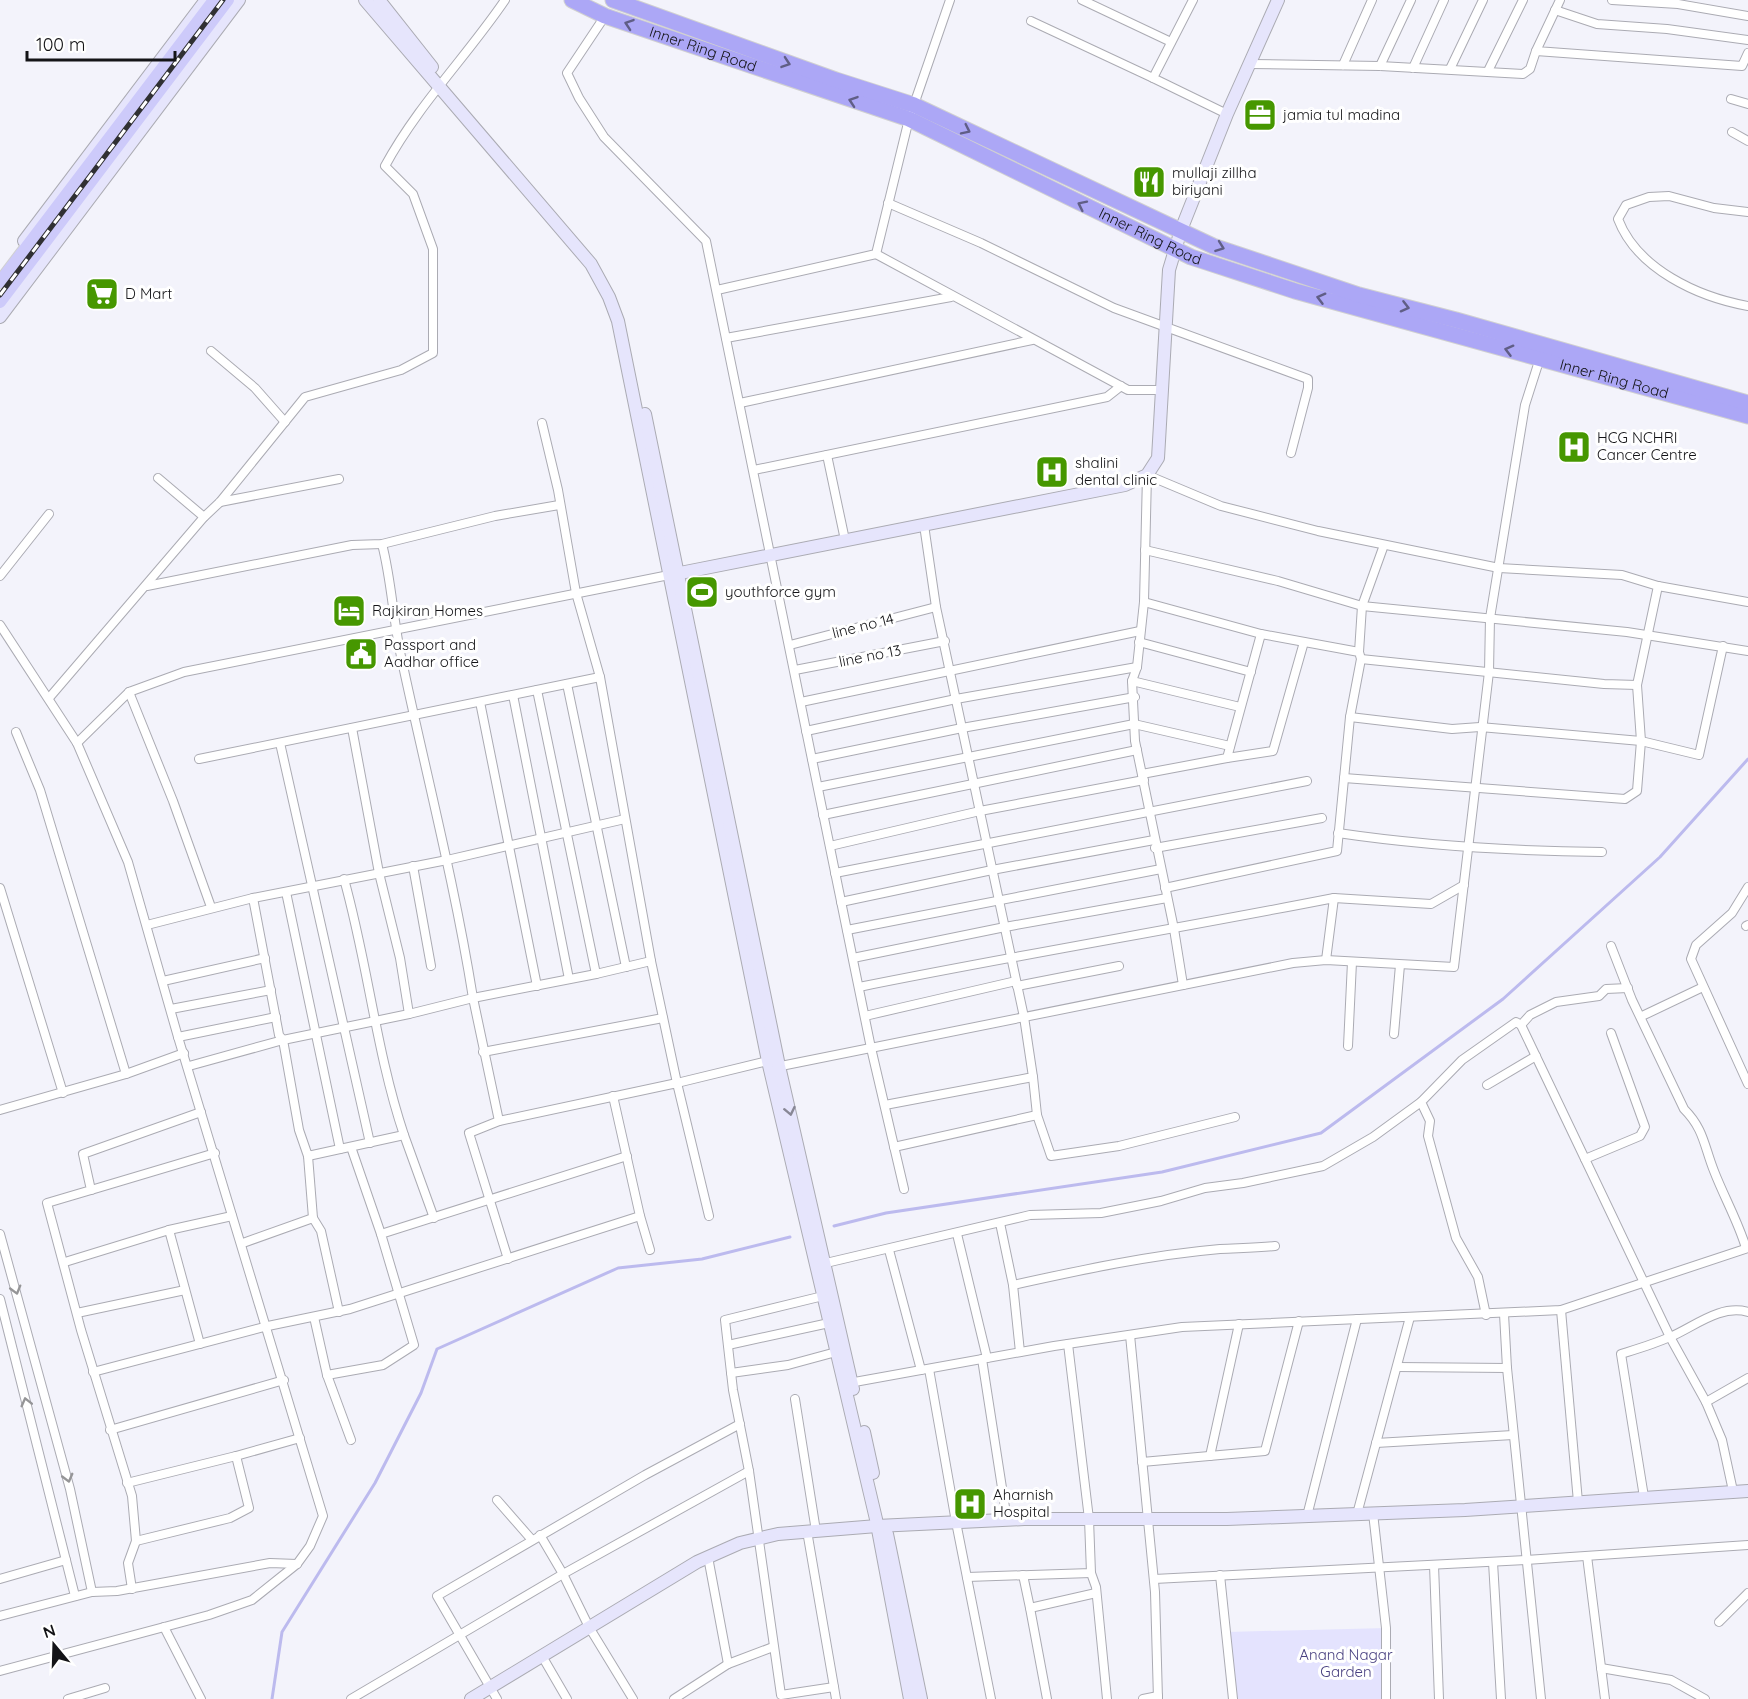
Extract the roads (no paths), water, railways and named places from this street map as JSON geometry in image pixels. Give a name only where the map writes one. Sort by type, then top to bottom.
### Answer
[{"type":"highway","name":"Inner Ring Road","points":[[572,0],[605,16],[911,112],[1176,252],[1294,291],[1748,416]]},
{"type":"highway","name":"Inner Ring Road","points":[[613,0],[836,80],[1213,246],[1359,296],[1456,320],[1748,403]]},
{"type":"main road","points":[[0,273],[206,0]]},
{"type":"main road","points":[[0,282],[214,0]]},
{"type":"main road","points":[[0,302],[228,0]]},
{"type":"main road","points":[[0,317],[239,0]]},
{"type":"main road","points":[[365,0],[440,83],[591,264],[609,297],[618,321],[673,574],[773,1065],[811,1228],[829,1323],[836,1352],[848,1384]]},
{"type":"main road","points":[[379,0],[440,83]]},
{"type":"main road","points":[[673,574],[1125,485],[1147,475],[1158,458],[1169,270],[1176,252],[1180,230],[1227,114],[1278,0]]},
{"type":"main road","points":[[811,1228],[826,1263],[848,1384],[921,1699]]},
{"type":"main road","points":[[471,1699],[708,1557],[757,1539],[811,1531],[956,1522],[1307,1516],[1520,1506],[1748,1491]]},
{"type":"main road","points":[[881,1526],[910,1699]]},
{"type":"street","points":[[49,698],[204,517],[220,502],[305,397],[401,370],[433,353],[433,249],[413,194],[385,166],[440,83],[484,31],[505,0]]},
{"type":"street","points":[[876,254],[911,112],[950,0]]},
{"type":"street","points":[[1082,0],[1171,42]]},
{"type":"street","points":[[1153,78],[1193,0]]},
{"type":"street","points":[[1343,65],[1372,0]]},
{"type":"street","points":[[1380,66],[1411,0]]},
{"type":"street","points":[[1413,68],[1444,0]]},
{"type":"street","points":[[1450,69],[1483,0]]},
{"type":"street","points":[[1488,71],[1522,0]]},
{"type":"street","points":[[1250,64],[1380,66],[1523,74],[1530,69],[1560,0]]},
{"type":"street","points":[[1612,0],[1678,4],[1748,16]]},
{"type":"street","points":[[1555,10],[1597,24],[1667,29],[1748,39]]},
{"type":"street","points":[[605,16],[567,73],[579,98],[604,137],[706,241],[772,555],[835,873],[904,1189]]},
{"type":"street","points":[[1031,21],[1227,114]]},
{"type":"street","points":[[1536,51],[1742,66],[1748,53]]},
{"type":"street","points":[[1731,99],[1748,104]]},
{"type":"street","points":[[1732,132],[1748,141]]},
{"type":"street","points":[[1748,212],[1714,208],[1669,196],[1649,197],[1626,205],[1618,219],[1625,238],[1657,268],[1717,299],[1748,306]]},
{"type":"street","points":[[888,203],[981,243],[1114,308],[1308,379],[1308,388],[1291,453]]},
{"type":"street","points":[[717,290],[876,254],[951,297],[1128,390],[1162,390]]},
{"type":"street","points":[[726,338],[951,297]]},
{"type":"street","points":[[740,403],[1032,340]]},
{"type":"street","points":[[211,351],[255,388],[285,422]]},
{"type":"street","points":[[508,1259],[469,1133],[499,1121],[677,1083],[872,1048],[1293,963],[1326,960],[1454,967],[1475,790],[1480,727],[1489,672],[1490,618],[1525,405],[1540,358]]},
{"type":"street","points":[[754,470],[1107,397],[1121,386]]},
{"type":"street","points":[[542,423],[576,593],[600,677],[651,961],[709,1216]]},
{"type":"street","points":[[827,455],[845,540]]},
{"type":"street","points":[[1183,985],[1174,929],[1137,750],[1134,724],[1135,698],[1132,681],[1137,667],[1144,602],[1147,475],[1221,506],[1384,544],[1498,568],[1622,575],[1658,586],[1748,602]]},
{"type":"street","points":[[158,478],[204,517]]},
{"type":"street","points":[[220,502],[339,479]]},
{"type":"street","points":[[147,586],[352,545],[382,544],[495,516],[559,505]]},
{"type":"street","points":[[0,576],[49,514]]},
{"type":"street","points":[[924,525],[936,607],[1024,1017],[1037,1115],[1051,1156],[1119,1146],[1235,1117]]},
{"type":"street","points":[[382,544],[388,566],[395,630],[447,860],[472,998],[499,1121]]},
{"type":"street","points":[[1165,888],[1336,851],[1350,717],[1360,656],[1362,606],[1384,544]]},
{"type":"street","points":[[1145,550],[1278,581],[1362,606],[1647,635],[1748,651]]},
{"type":"street","points":[[77,743],[129,692],[184,672],[673,574]]},
{"type":"street","points":[[1344,778],[1475,790],[1625,799],[1637,791],[1641,741],[1637,684],[1658,586]]},
{"type":"street","points":[[1144,602],[1261,634],[1360,656],[1604,684],[1637,684]]},
{"type":"street","name":"line no 14","points":[[790,645],[936,607]]},
{"type":"street","points":[[0,625],[77,743],[128,862],[178,1037],[189,1066],[232,1216],[243,1243],[323,1516],[310,1546],[297,1564],[252,1600],[164,1627],[0,1671]]},
{"type":"street","points":[[801,702],[1140,631]]},
{"type":"street","points":[[1227,758],[1261,634]]},
{"type":"street","name":"line no 13","points":[[795,670],[945,641]]},
{"type":"street","points":[[1139,642],[1251,672]]},
{"type":"street","points":[[830,846],[1227,758],[1273,751],[1304,642]]},
{"type":"street","points":[[1350,717],[1452,729],[1480,727],[1641,741],[1700,755],[1723,646]]},
{"type":"street","points":[[807,731],[956,699],[1137,667]]},
{"type":"street","points":[[199,759],[600,677]]},
{"type":"street","points":[[1132,681],[1240,708]]},
{"type":"street","points":[[567,684],[626,967]]},
{"type":"street","points":[[537,690],[596,975]]},
{"type":"street","points":[[129,692],[173,801],[211,907]]},
{"type":"street","points":[[513,695],[569,979]]},
{"type":"street","points":[[812,759],[962,728],[1135,698]]},
{"type":"street","points":[[480,702],[537,986]]},
{"type":"street","points":[[818,787],[968,755],[1134,724],[1230,746]]},
{"type":"street","points":[[352,728],[379,873],[400,957],[409,1014]]},
{"type":"street","points":[[16,732],[40,790],[126,1074]]},
{"type":"street","points":[[280,743],[370,1143]]},
{"type":"street","points":[[823,815],[1137,750]]},
{"type":"street","points":[[835,873],[1307,781]]},
{"type":"street","points":[[147,925],[211,907],[312,885],[447,860],[625,819]]},
{"type":"street","points":[[842,902],[992,870],[1322,819]]},
{"type":"street","points":[[1338,833],[1468,848],[1602,852]]},
{"type":"street","points":[[413,866],[431,966]]},
{"type":"street","points":[[847,930],[1161,869]]},
{"type":"street","points":[[344,879],[358,926],[374,1021],[390,1095],[434,1218]]},
{"type":"street","points":[[859,987],[1011,956],[1174,929],[1334,898],[1431,904],[1464,885]]},
{"type":"street","points":[[1748,887],[1732,913],[1696,945],[1690,959],[1748,1084]]},
{"type":"street","points":[[0,888],[63,1093]]},
{"type":"street","points":[[286,892],[340,1149]]},
{"type":"street","points":[[253,898],[279,1035],[283,1040],[299,1130],[308,1156],[313,1218],[321,1231],[339,1312]]},
{"type":"street","points":[[853,958],[1005,927],[1167,898]]},
{"type":"street","points":[[1326,960],[1334,898]]},
{"type":"street","points":[[848,1384],[1020,1352],[1182,1327],[1561,1310],[1747,1248],[1737,1219],[1714,1172],[1698,1123],[1684,1109],[1611,946]]},
{"type":"street","points":[[163,981],[265,958]]},
{"type":"street","points":[[189,1066],[283,1040],[409,1014],[472,998],[596,975],[651,961]]},
{"type":"street","points":[[1348,1046],[1352,962]]},
{"type":"street","points":[[1394,1034],[1400,965]]},
{"type":"street","points":[[865,1016],[1017,984],[1119,966]]},
{"type":"street","points":[[1642,1016],[1703,987]]},
{"type":"street","points":[[1521,1024],[1530,1015],[1556,1002],[1599,996],[1606,989],[1628,988]]},
{"type":"street","points":[[171,1009],[271,990]]},
{"type":"street","points":[[178,1037],[276,1017]]},
{"type":"street","points":[[483,1052],[663,1018]]},
{"type":"street","points":[[826,1263],[1030,1215],[1101,1213],[1161,1201],[1205,1188],[1243,1183],[1323,1166],[1373,1137],[1421,1101],[1462,1060],[1516,1022],[1521,1024],[1670,1337],[1706,1402],[1722,1440],[1733,1491]]},
{"type":"street","points":[[1585,1159],[1640,1136],[1645,1127],[1611,1033]]},
{"type":"street","points":[[0,1110],[126,1074],[184,1053]]},
{"type":"street","points":[[1487,1085],[1536,1056]]},
{"type":"street","points":[[885,1105],[1033,1077]]},
{"type":"street","points":[[613,1096],[640,1216],[651,1250]]},
{"type":"street","points":[[1421,1101],[1430,1121],[1428,1136],[1456,1238],[1478,1277],[1486,1315]]},
{"type":"street","points":[[91,1190],[83,1154],[201,1112]]},
{"type":"street","points":[[894,1147],[1037,1115]]},
{"type":"street","points":[[308,1156],[404,1135]]},
{"type":"street","points":[[327,1375],[383,1365],[414,1345],[381,1234],[351,1147]]},
{"type":"street","points":[[132,1589],[128,1563],[136,1541],[132,1497],[93,1372],[47,1203],[214,1153]]},
{"type":"street","points":[[381,1234],[627,1156]]},
{"type":"street","points":[[64,1262],[170,1230],[232,1216]]},
{"type":"street","points":[[93,1372],[268,1326],[339,1312],[640,1216]]},
{"type":"street","points":[[243,1243],[313,1218]]},
{"type":"street","points":[[1000,1223],[1013,1285],[1020,1352]]},
{"type":"street","points":[[170,1230],[200,1344]]},
{"type":"street","points":[[0,1234],[70,1489],[92,1592]]},
{"type":"street","points":[[957,1234],[984,1359],[1007,1520]]},
{"type":"street","points":[[1013,1285],[1170,1256],[1222,1249],[1244,1250],[1275,1246]]},
{"type":"street","points":[[889,1250],[925,1370],[991,1699]]},
{"type":"street","points":[[77,1313],[185,1290]]},
{"type":"street","points":[[823,1296],[725,1320],[731,1373],[749,1471],[779,1698],[834,1687]]},
{"type":"street","points":[[0,1299],[75,1596]]},
{"type":"street","points":[[1561,1310],[1578,1502]]},
{"type":"street","points":[[1644,1497],[1620,1354],[1670,1337],[1714,1314],[1740,1310],[1748,1312]]},
{"type":"street","points":[[1504,1314],[1513,1435],[1541,1699]]},
{"type":"street","points":[[314,1317],[327,1375],[351,1440]]},
{"type":"street","points":[[1357,1514],[1410,1317]]},
{"type":"street","points":[[1307,1516],[1357,1318]]},
{"type":"street","points":[[1142,1462],[1265,1451],[1299,1321]]},
{"type":"street","points":[[728,1345],[829,1323]]},
{"type":"street","points":[[1210,1456],[1239,1324]]},
{"type":"street","points":[[1130,1335],[1154,1579],[1158,1698],[1143,1699]]},
{"type":"street","points":[[1068,1344],[1089,1519],[1090,1573],[1096,1593],[1107,1699]]},
{"type":"street","points":[[731,1373],[788,1365],[836,1352]]},
{"type":"street","points":[[1397,1367],[1507,1368]]},
{"type":"street","points":[[1706,1402],[1748,1378]]},
{"type":"street","points":[[110,1430],[284,1380]]},
{"type":"street","points":[[795,1399],[811,1531],[836,1699]]},
{"type":"street","points":[[497,1699],[436,1596],[540,1535],[740,1424]]},
{"type":"street","points":[[1376,1443],[1513,1435]]},
{"type":"street","points":[[127,1483],[300,1438]]},
{"type":"street","points":[[136,1541],[230,1518],[249,1508],[237,1456]]},
{"type":"street","points":[[351,1699],[563,1574],[749,1471]]},
{"type":"street","points":[[496,1500],[532,1540]]},
{"type":"street","points":[[1372,1513],[1386,1628],[1386,1699]]},
{"type":"street","points":[[540,1535],[563,1574],[589,1627],[633,1699]]},
{"type":"street","points":[[1154,1579],[1493,1562],[1748,1545]]},
{"type":"street","points":[[1587,1556],[1605,1699]]},
{"type":"street","points":[[708,1557],[728,1664]]},
{"type":"street","points":[[0,1579],[66,1560]]},
{"type":"street","points":[[1493,1562],[1501,1699]]},
{"type":"street","points":[[0,1616],[92,1592],[132,1589],[270,1563],[297,1564]]},
{"type":"street","points":[[1434,1565],[1439,1699]]},
{"type":"street","points":[[967,1577],[1090,1573]]},
{"type":"street","points":[[1023,1575],[1047,1699]]},
{"type":"street","points":[[1220,1575],[1233,1699]]},
{"type":"street","points":[[1030,1608],[1096,1593]]},
{"type":"street","points":[[1719,1622],[1748,1593]]},
{"type":"street","points":[[164,1627],[201,1699]]},
{"type":"street","points":[[674,1699],[728,1664],[773,1647]]},
{"type":"street","points":[[542,1656],[567,1699]]},
{"type":"street","points":[[1601,1668],[1671,1680],[1705,1699]]},
{"type":"street","points":[[68,1699],[105,1688]]},
{"type":"waterway","points":[[834,1226],[886,1213],[1162,1172],[1321,1133],[1503,999],[1660,857],[1748,759]]},
{"type":"waterway","points":[[272,1699],[282,1632],[375,1483],[421,1393],[437,1349],[618,1268],[702,1259],[790,1237]]},
{"type":"railway","points":[[0,295],[223,0]]},
{"type":"place","name":"jamia tul madina","points":[[1260,115]]},
{"type":"place","name":"mullaji zillha biriyani","points":[[1149,182]]},
{"type":"place","name":"D Mart","points":[[102,294]]},
{"type":"place","name":"HCG NCHRI Cancer Centre","points":[[1574,447]]},
{"type":"place","name":"shalini dental clinic","points":[[1052,472]]},
{"type":"place","name":"youthforce gym","points":[[702,592]]},
{"type":"place","name":"Rajkiran Homes","points":[[349,611]]},
{"type":"place","name":"Passport and Aadhar office","points":[[361,654]]},
{"type":"place","name":"Aharnish Hospital","points":[[970,1504]]},
{"type":"park label","name":"Anand Nagar Garden","points":[[1346,1664]]}]
